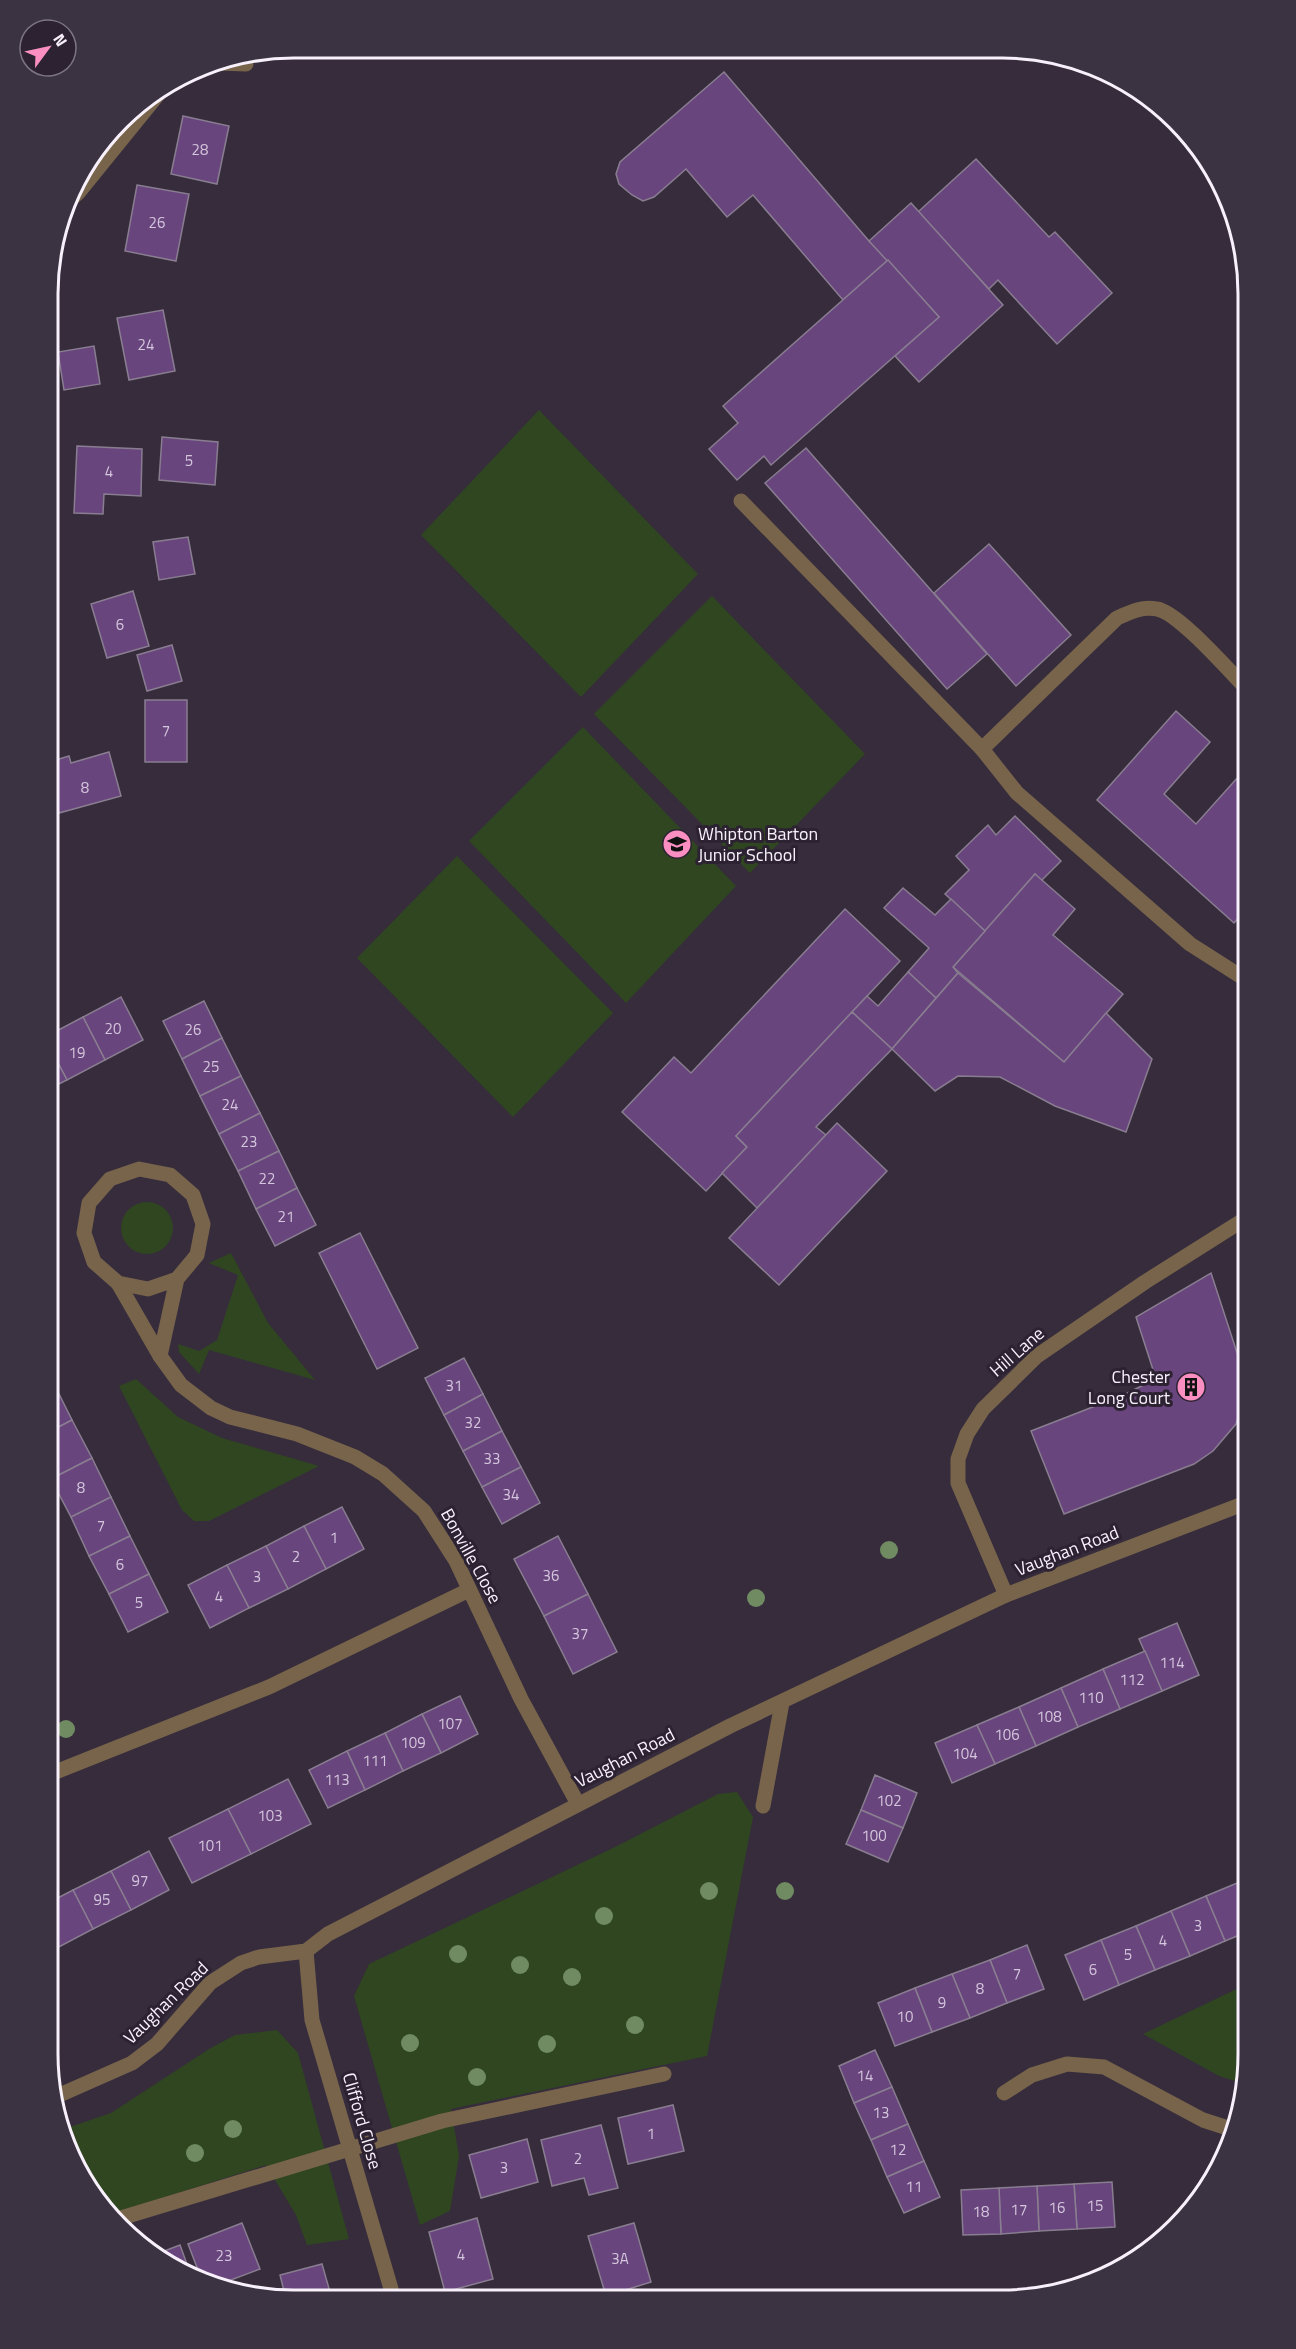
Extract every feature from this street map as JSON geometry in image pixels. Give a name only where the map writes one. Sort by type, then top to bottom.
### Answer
[{"type":"street","points":[[87,182],[141,115]]},
{"type":"street","points":[[741,501],[982,749],[1017,793],[1190,944],[1238,975]]},
{"type":"street","points":[[982,749],[1117,618],[1137,609],[1159,609],[1175,618],[1238,680]]},
{"type":"street","name":"Bonville Close","points":[[160,1356],[177,1279],[197,1255],[203,1224],[193,1195],[170,1175],[139,1169],[110,1179],[89,1203],[84,1233],[93,1262],[118,1283],[160,1356],[181,1385],[211,1408],[230,1417],[297,1434],[355,1457],[383,1474],[424,1511],[456,1561],[521,1699],[578,1804]]},
{"type":"street","name":"Hill Lane","points":[[1006,1595],[958,1483],[958,1459],[967,1434],[983,1409],[1037,1356],[1145,1282],[1238,1223]]},
{"type":"street","name":"Bonville Close","points":[[118,1283],[148,1289],[177,1279]]},
{"type":"street","name":"Vaughan Road","points":[[62,2094],[132,2063],[157,2044],[210,1983],[241,1963],[259,1957],[306,1951],[328,1934],[730,1726],[1006,1595],[1238,1506]]},
{"type":"street","points":[[58,1771],[268,1688],[469,1590]]},
{"type":"street","points":[[763,1806],[782,1702]]},
{"type":"street","name":"Clifford Close","points":[[306,1951],[312,2020],[391,2290]]},
{"type":"street","points":[[1004,2093],[1032,2075],[1067,2064],[1104,2067],[1203,2120],[1226,2127]]},
{"type":"street","points":[[124,2217],[442,2121],[664,2074]]},
{"type":"green space","points":[[539,410],[698,574],[581,697],[421,535]]},
{"type":"green space","points":[[712,596],[865,754],[750,873],[594,714]]},
{"type":"green space","points":[[583,727],[736,886],[626,1003],[469,841]]},
{"type":"green space","points":[[457,856],[613,1013],[513,1117],[357,958]]},
{"type":"green space","points":[[142,1202],[152,1202],[166,1209],[173,1228],[166,1247],[152,1254],[142,1254],[132,1250],[125,1243],[121,1233],[121,1223],[125,1213],[132,1206]]},
{"type":"green space","points":[[231,1253],[268,1323],[315,1380],[209,1350],[199,1374],[179,1352],[178,1344],[199,1351],[217,1340],[238,1275],[209,1263]]},
{"type":"green space","points":[[136,1379],[178,1417],[222,1438],[319,1466],[209,1521],[194,1521],[182,1510],[119,1386]]},
{"type":"green space","points":[[737,1792],[753,1817],[707,2056],[451,2109],[459,2156],[450,2211],[420,2225],[354,1996],[369,1964],[615,1847],[718,1794]]},
{"type":"green space","points":[[1238,1988],[1236,2081],[1219,2076],[1143,2034]]},
{"type":"green space","points":[[277,2030],[298,2053],[349,2239],[307,2245],[296,2215],[266,2165],[119,2212],[90,2173],[70,2127],[111,2113],[209,2049],[235,2035]]},
{"type":"building","points":[[724,72],[869,241],[888,260],[843,300],[753,195],[727,217],[686,169],[654,197],[643,201],[619,184],[616,174],[620,162]]},
{"type":"building","points":[[183,116],[229,126],[217,184],[171,174]]},
{"type":"building","points":[[976,159],[1049,237],[1055,232],[1112,293],[1057,344],[998,280],[989,289],[918,212]]},
{"type":"building","points":[[137,185],[189,194],[176,261],[125,251]]},
{"type":"building","points":[[911,203],[1003,305],[919,382],[895,356],[939,317],[869,241]]},
{"type":"building","points":[[888,260],[939,317],[771,465],[764,456],[737,480],[709,449],[738,423],[723,406]]},
{"type":"building","points":[[163,310],[175,371],[129,380],[117,318]]},
{"type":"building","points":[[94,346],[100,384],[64,390],[58,352]]},
{"type":"building","points":[[162,437],[218,442],[215,485],[159,480]]},
{"type":"building","points":[[77,446],[142,449],[141,496],[104,494],[103,514],[74,513]]},
{"type":"building","points":[[806,448],[987,654],[947,689],[765,483]]},
{"type":"building","points":[[188,537],[195,574],[159,580],[153,542]]},
{"type":"building","points":[[989,544],[1071,635],[1016,686],[934,593]]},
{"type":"building","points":[[133,591],[149,646],[107,658],[91,604]]},
{"type":"building","points":[[172,645],[182,681],[147,691],[137,655]]},
{"type":"building","points":[[145,700],[187,700],[187,762],[145,762]]},
{"type":"building","points":[[1176,711],[1210,742],[1164,794],[1196,824],[1238,777],[1238,918],[1234,923],[1097,800]]},
{"type":"building","points":[[109,752],[121,796],[59,813],[58,759],[69,756],[71,763]]},
{"type":"building","points":[[1015,816],[1061,861],[1041,881],[1035,874],[985,931],[945,894],[969,870],[956,856],[988,825],[996,835]]},
{"type":"building","points":[[1035,874],[1075,909],[1053,935],[1123,994],[1064,1062],[953,967]]},
{"type":"building","points":[[903,888],[935,915],[951,899],[985,931],[953,967],[958,973],[936,998],[908,972],[929,948],[884,908]]},
{"type":"building","points":[[845,909],[900,961],[736,1136],[747,1147],[706,1191],[622,1112],[674,1057],[691,1073]]},
{"type":"building","points":[[908,972],[936,998],[892,1049],[852,1012],[867,996],[878,1006]]},
{"type":"building","points":[[958,973],[1064,1062],[1106,1013],[1152,1059],[1126,1132],[1055,1106],[1000,1077],[958,1076],[935,1091],[892,1049]]},
{"type":"building","points":[[121,997],[143,1040],[105,1060],[83,1017]]},
{"type":"building","points":[[204,1001],[222,1038],[182,1059],[163,1021]]},
{"type":"building","points":[[852,1012],[892,1049],[816,1127],[826,1135],[757,1208],[722,1173],[747,1147],[736,1136]]},
{"type":"building","points":[[83,1017],[105,1060],[67,1080],[58,1063],[58,1030]]},
{"type":"building","points":[[222,1038],[241,1076],[200,1096],[182,1059]]},
{"type":"building","points":[[58,1063],[67,1080],[58,1084]]},
{"type":"building","points":[[241,1076],[260,1113],[219,1134],[200,1096]]},
{"type":"building","points":[[260,1113],[279,1151],[238,1171],[219,1134]]},
{"type":"building","points":[[837,1123],[887,1171],[779,1285],[729,1238]]},
{"type":"building","points":[[279,1151],[297,1188],[256,1209],[238,1171]]},
{"type":"building","points":[[297,1188],[316,1225],[275,1246],[256,1209]]},
{"type":"building","points":[[360,1233],[418,1348],[377,1369],[319,1253]]},
{"type":"building","name":"Chester Long Court","points":[[1211,1273],[1238,1356],[1238,1418],[1236,1424],[1213,1451],[1194,1464],[1064,1514],[1031,1431],[1121,1396],[1156,1379],[1136,1317]]},
{"type":"building","points":[[464,1358],[483,1394],[444,1415],[425,1378]]},
{"type":"building","points":[[58,1392],[72,1420],[58,1427]]},
{"type":"building","points":[[483,1394],[502,1431],[463,1451],[444,1415]]},
{"type":"building","points":[[72,1420],[92,1458],[58,1475],[58,1427]]},
{"type":"building","points":[[502,1431],[521,1467],[482,1487],[463,1451]]},
{"type":"building","points":[[92,1458],[111,1497],[71,1517],[58,1492],[58,1475]]},
{"type":"building","points":[[521,1467],[540,1503],[502,1524],[482,1487]]},
{"type":"building","points":[[111,1497],[130,1536],[89,1556],[71,1517]]},
{"type":"building","points":[[342,1507],[364,1549],[326,1569],[304,1526]]},
{"type":"building","points":[[304,1526],[326,1569],[288,1589],[266,1546]]},
{"type":"building","points":[[130,1536],[149,1574],[109,1594],[89,1556]]},
{"type":"building","points":[[558,1536],[588,1594],[544,1616],[514,1559]]},
{"type":"building","points":[[266,1546],[288,1589],[249,1608],[227,1565]]},
{"type":"building","points":[[227,1565],[249,1608],[210,1628],[188,1585]]},
{"type":"building","points":[[149,1574],[168,1612],[128,1632],[109,1594]]},
{"type":"building","points":[[588,1594],[617,1652],[573,1674],[544,1616]]},
{"type":"building","points":[[1177,1623],[1199,1675],[1162,1691],[1139,1639]]},
{"type":"building","points":[[1145,1651],[1162,1691],[1120,1709],[1103,1669]]},
{"type":"building","points":[[1103,1669],[1120,1709],[1078,1727],[1061,1688]]},
{"type":"building","points":[[1061,1688],[1078,1727],[1036,1746],[1019,1707]]},
{"type":"building","points":[[460,1696],[478,1734],[441,1753],[422,1714]]},
{"type":"building","points":[[1019,1707],[1036,1746],[995,1764],[977,1725]]},
{"type":"building","points":[[422,1714],[441,1753],[403,1771],[385,1733]]},
{"type":"building","points":[[977,1725],[995,1764],[952,1783],[935,1743]]},
{"type":"building","points":[[385,1733],[403,1771],[365,1790],[347,1751]]},
{"type":"building","points":[[347,1751],[365,1790],[328,1808],[309,1770]]},
{"type":"building","points":[[875,1775],[917,1793],[903,1828],[861,1810]]},
{"type":"building","points":[[288,1779],[311,1824],[251,1854],[228,1809]]},
{"type":"building","points":[[228,1809],[251,1854],[192,1883],[169,1838]]},
{"type":"building","points":[[861,1810],[903,1828],[888,1862],[846,1844]]},
{"type":"building","points":[[149,1851],[169,1890],[131,1910],[111,1871]]},
{"type":"building","points":[[111,1871],[131,1910],[93,1929],[73,1890]]},
{"type":"building","points":[[1238,1883],[1238,1936],[1225,1941],[1206,1896]]},
{"type":"building","points":[[73,1890],[93,1929],[58,1947],[58,1898]]},
{"type":"building","points":[[1206,1896],[1225,1941],[1190,1956],[1171,1911]]},
{"type":"building","points":[[1171,1911],[1190,1956],[1155,1970],[1136,1926]]},
{"type":"building","points":[[1136,1926],[1155,1970],[1119,1985],[1101,1940]]},
{"type":"building","points":[[1101,1940],[1119,1985],[1084,2000],[1065,1955]]},
{"type":"building","points":[[1027,1945],[1044,1989],[1007,2003],[990,1960]]},
{"type":"building","points":[[990,1960],[1007,2003],[970,2018],[952,1974]]},
{"type":"building","points":[[952,1974],[970,2018],[932,2032],[915,1988]]},
{"type":"building","points":[[915,1988],[932,2032],[895,2046],[878,2003]]},
{"type":"building","points":[[875,2050],[892,2087],[854,2103],[839,2066]]},
{"type":"building","points":[[892,2087],[908,2124],[871,2140],[854,2103]]},
{"type":"building","points":[[673,2105],[684,2151],[628,2164],[618,2118]]},
{"type":"building","points":[[908,2124],[924,2161],[887,2177],[871,2140]]},
{"type":"building","points":[[601,2125],[618,2188],[589,2195],[584,2178],[552,2186],[541,2140]]},
{"type":"building","points":[[527,2139],[538,2182],[481,2198],[469,2155]]},
{"type":"building","points":[[924,2161],[940,2197],[904,2213],[887,2177]]},
{"type":"building","points":[[1112,2182],[1115,2227],[1077,2229],[1074,2184]]},
{"type":"building","points":[[1074,2184],[1077,2229],[1039,2231],[1037,2186]]},
{"type":"building","points":[[1037,2186],[1039,2231],[1001,2234],[999,2188]]},
{"type":"building","points":[[999,2188],[1001,2234],[963,2235],[961,2190]]},
{"type":"building","points":[[477,2218],[493,2279],[444,2290],[429,2232]]},
{"type":"building","points":[[242,2223],[260,2269],[229,2281],[204,2273],[198,2270],[188,2244]]},
{"type":"building","points":[[634,2223],[651,2282],[625,2290],[604,2290],[588,2236]]},
{"type":"building","points":[[180,2245],[187,2265],[176,2259],[164,2251]]},
{"type":"building","points":[[322,2264],[329,2290],[284,2290],[280,2275]]},
{"type":"place","name":"Whipton Barton Junior School","points":[[677,844]]},
{"type":"place","name":"Chester Long Court","points":[[1191,1387]]}]
